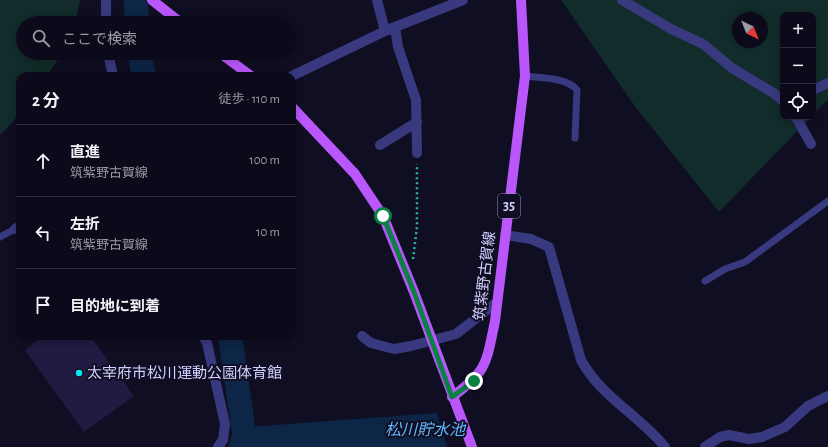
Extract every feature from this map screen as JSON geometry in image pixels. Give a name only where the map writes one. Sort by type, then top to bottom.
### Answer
[{"type":"main road","points":[[152,0],[172,16]]},
{"type":"main road","name":"筑紫野古賀線","points":[[452,397],[474,381],[483,369],[488,357],[497,302],[525,76],[521,0]]},
{"type":"main road","points":[[229,60],[246,72]]},
{"type":"main road","points":[[296,111],[355,174],[383,216],[414,292],[452,397],[472,447]]},
{"type":"street","points":[[106,0],[106,16]]},
{"type":"street","points":[[377,0],[398,47],[415,94],[417,153]]},
{"type":"street","points":[[296,74],[390,29],[463,0]]},
{"type":"street","points":[[622,0],[671,29],[703,44],[732,68],[775,94],[780,99]]},
{"type":"street","points":[[110,60],[112,72]]},
{"type":"street","points":[[816,89],[828,83]]},
{"type":"street","points":[[798,120],[811,144]]},
{"type":"street","points":[[380,145],[417,122]]},
{"type":"street","points":[[505,235],[531,238],[549,247],[581,360],[589,374],[607,394],[653,432],[665,447]]},
{"type":"street","points":[[362,336],[371,343],[394,349],[411,346],[456,334],[497,302]]},
{"type":"street","points":[[205,340],[225,424],[223,440],[218,447]]},
{"type":"street","points":[[705,447],[720,437],[729,435],[749,439],[762,437],[785,427],[808,406],[828,396]]},
{"type":"lane","points":[[525,76],[554,79],[574,86],[577,90],[575,138]]},
{"type":"lane","points":[[705,281],[725,269],[745,262],[828,201]]},
{"type":"lane","points":[[0,237],[16,229]]},
{"type":"path","points":[[413,260],[416,227],[417,153]]},
{"type":"green space","points":[[0,0],[80,0],[77,16],[16,16],[16,60],[58,60],[49,72],[16,72],[16,117],[0,135]]},
{"type":"green space","points":[[561,0],[828,0],[828,99],[816,112],[816,12],[780,12],[780,120],[808,120],[719,212],[634,105]]},
{"type":"water","name":"松川貯水池","points":[[437,413],[447,447],[228,447],[234,428]]},
{"type":"building","name":"太宰府市松川運動公園体育館","points":[[38,340],[93,340],[134,396],[84,432],[25,350]]},
{"type":"waterway","points":[[136,0],[137,16]]},
{"type":"waterway","points":[[141,60],[143,72]]},
{"type":"waterway","points":[[231,340],[246,447]]},
{"type":"place","name":"太宰府市松川運動公園体育館","points":[[79,373]]},
{"type":"route","points":[[383,216],[414,292],[452,397],[474,381]]}]
